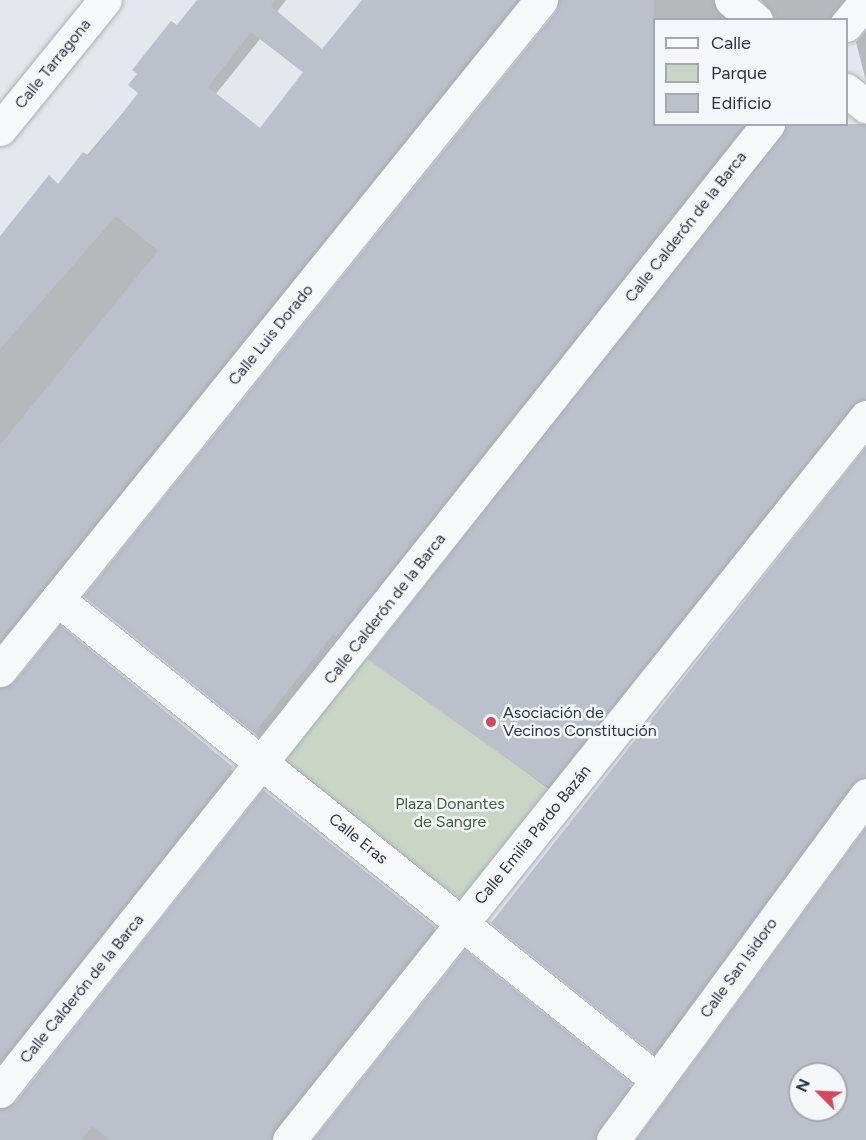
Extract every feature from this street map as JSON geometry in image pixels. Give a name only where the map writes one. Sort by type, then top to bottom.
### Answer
[{"type":"street","name":"Calle Tarragona","points":[[0,129],[105,0]]},
{"type":"street","name":"Calle Luis Dorado","points":[[0,670],[541,0]]},
{"type":"street","points":[[731,0],[754,18]]},
{"type":"street","points":[[848,23],[866,1]]},
{"type":"street","points":[[848,92],[866,106]]},
{"type":"street","name":"Calle Calderón de la Barca","points":[[0,1091],[265,762],[766,126]]},
{"type":"street","name":"Calle Emilia Pardo Bazán","points":[[289,1140],[866,417]]},
{"type":"street","name":"Calle Eras","points":[[57,599],[265,762],[657,1080]]},
{"type":"street","name":"Calle San Isidoro","points":[[613,1140],[866,795]]},
{"type":"green space","name":"Plaza Donantes de Sangre","points":[[353,649],[564,796],[482,914],[271,766]]},
{"type":"building","points":[[197,0],[275,0],[271,6],[322,49],[362,0],[517,0],[0,640],[0,445],[158,251],[116,216],[0,349],[0,236],[49,175],[58,184],[83,152],[89,156],[138,93],[128,85],[137,74],[132,70],[171,21],[177,25]],"holes":[[[251,32],[303,72],[260,128],[208,87]]]},
{"type":"building","points":[[559,0],[654,0],[653,126],[742,126],[337,637],[333,634],[254,733],[84,596],[556,12]]},
{"type":"building","points":[[866,124],[866,399],[851,405],[547,787],[367,659],[784,126]]},
{"type":"building","points":[[866,447],[866,777],[851,784],[653,1053],[491,923]]},
{"type":"building","points":[[60,625],[233,767],[0,1061],[0,688],[15,682]]},
{"type":"building","points":[[263,790],[435,927],[274,1128],[271,1140],[110,1140],[92,1126],[81,1140],[0,1140],[0,1109],[15,1103]]},
{"type":"building","points":[[866,827],[866,1140],[636,1140]]},
{"type":"building","points":[[465,950],[631,1083],[595,1140],[313,1140]]},
{"type":"place","name":"Asociación de Vecinos Constitución","points":[[491,722]]}]
